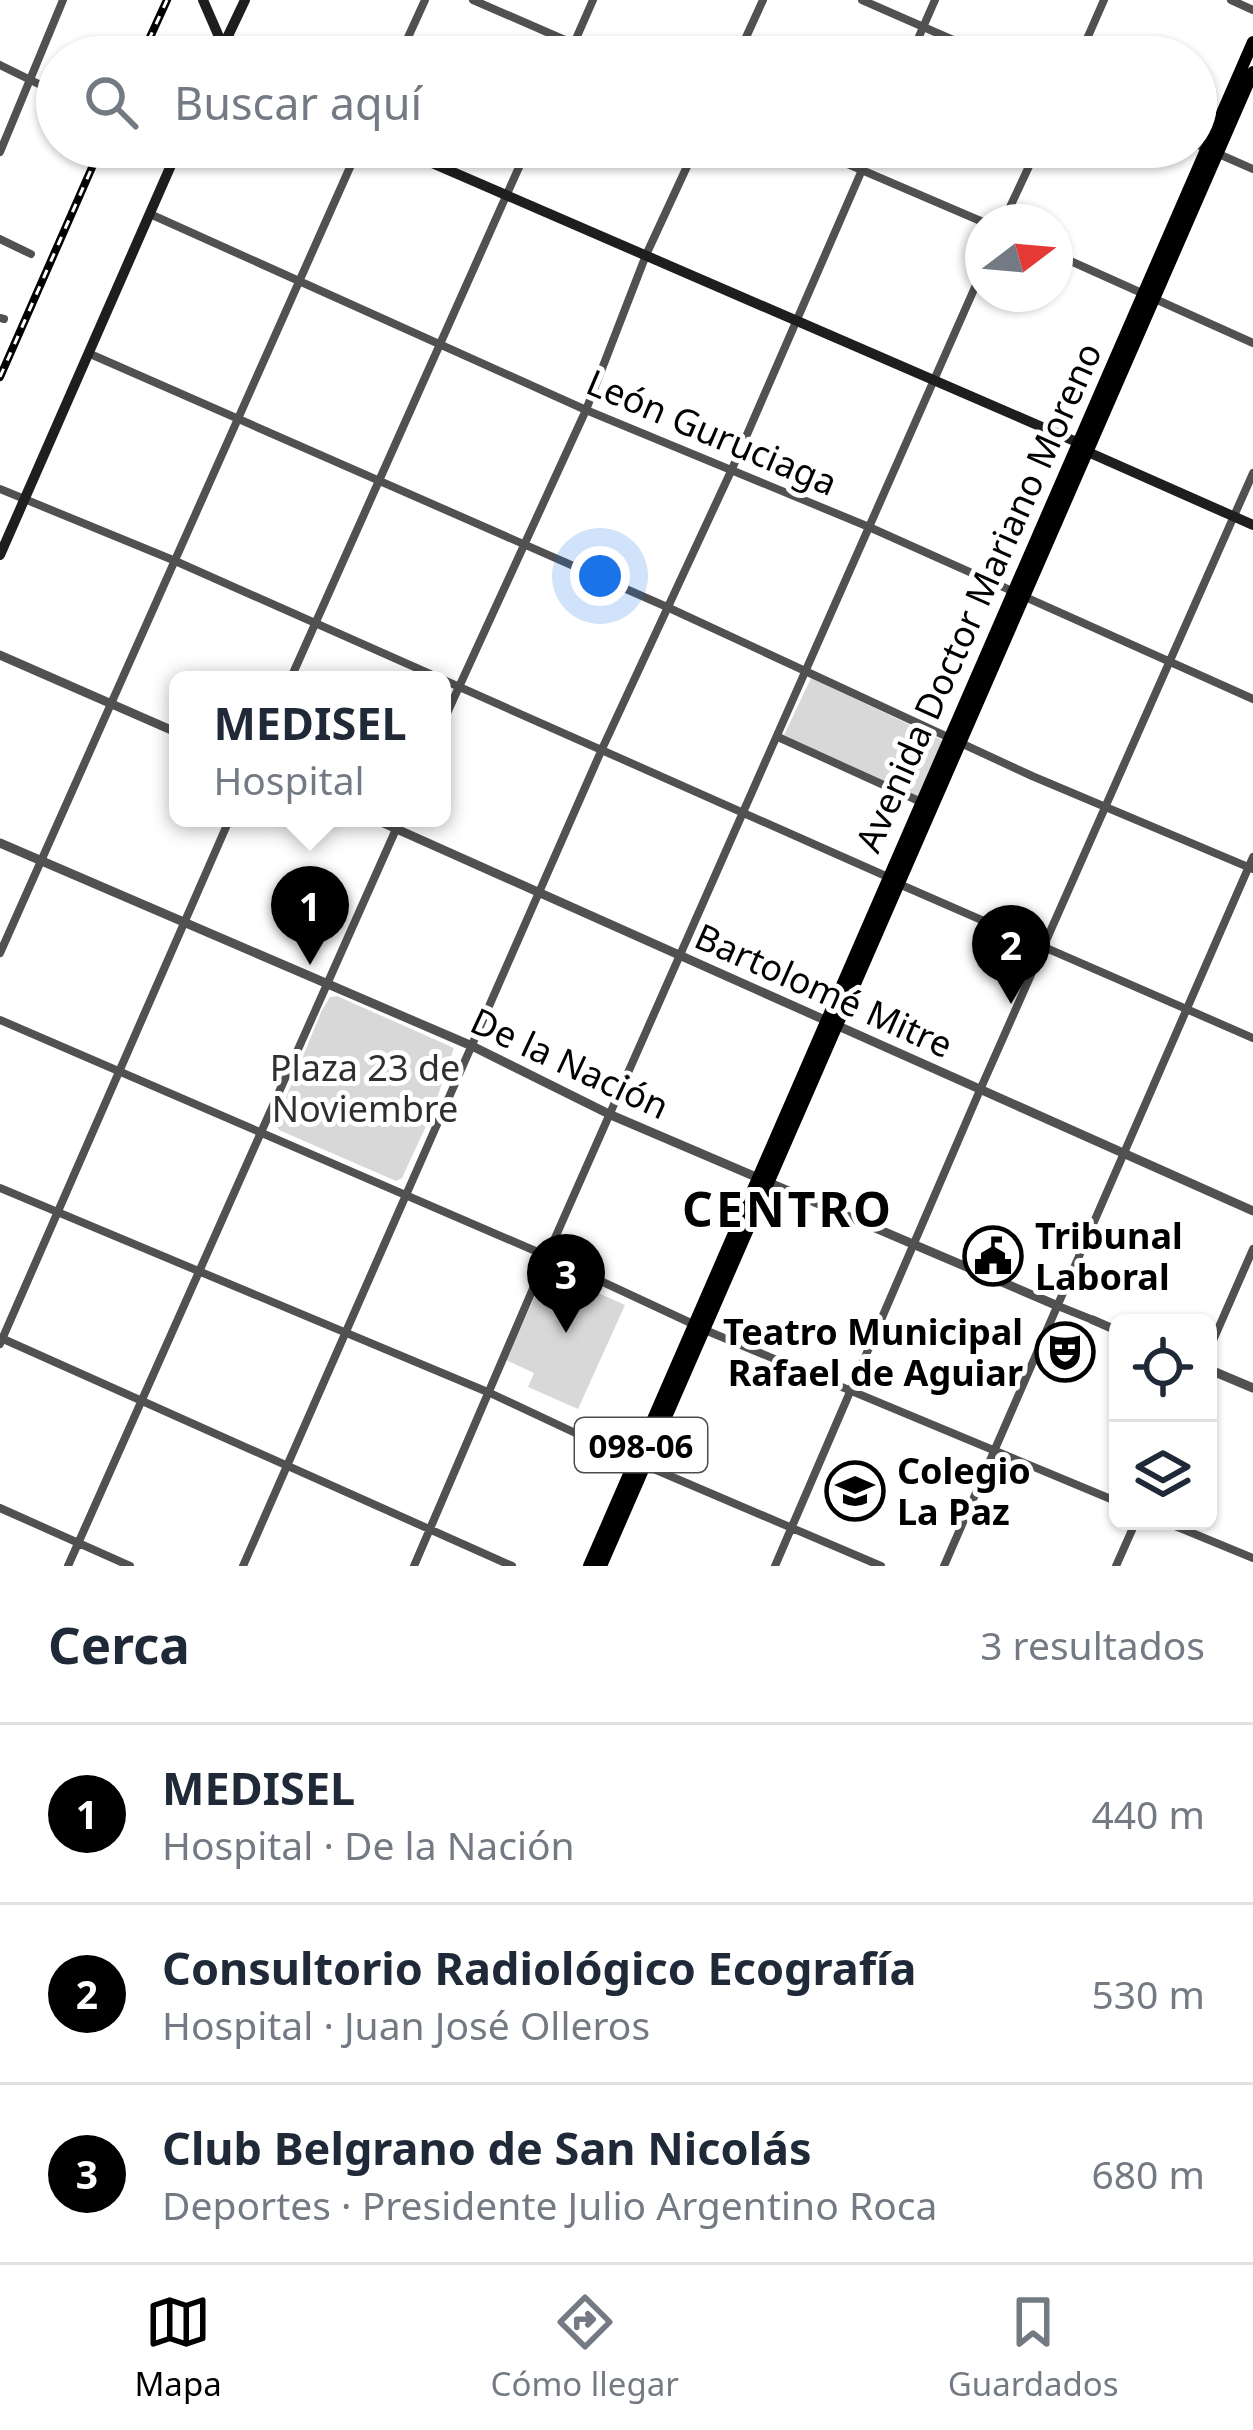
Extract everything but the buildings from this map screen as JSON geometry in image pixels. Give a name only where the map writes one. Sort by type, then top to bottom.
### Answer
[{"type":"main road","points":[[202,0],[214,36]]},
{"type":"main road","points":[[227,36],[242,1]]},
{"type":"main road","name":"Avenida Doctor Mariano Moreno","points":[[1217,127],[1253,42]]},
{"type":"main road","name":"Avenida Doctor Mariano Moreno","points":[[1217,133],[1253,72]]},
{"type":"main road","points":[[0,555],[170,168]]},
{"type":"main road","points":[[441,168],[796,320],[1253,525]]},
{"type":"main road","name":"Avenida Doctor Mariano Moreno","points":[[763,1179],[1150,296],[1200,168]]},
{"type":"main road","name":"Avenida Doctor Mariano Moreno","points":[[893,880],[921,802],[955,741]]},
{"type":"main road","name":"098-06","points":[[601,1566],[640,1463],[763,1179]]},
{"type":"main road","name":"098-06","points":[[589,1566],[640,1463]]},
{"type":"street","points":[[48,36],[63,0]]},
{"type":"street","points":[[409,36],[425,0]]},
{"type":"street","points":[[473,0],[556,36]]},
{"type":"street","points":[[577,36],[593,0]]},
{"type":"street","points":[[747,36],[763,0]]},
{"type":"street","points":[[862,0],[943,36]]},
{"type":"street","points":[[918,36],[935,0]]},
{"type":"street","points":[[1089,36],[1105,0]]},
{"type":"street","points":[[1231,0],[1253,10]]},
{"type":"street","points":[[0,65],[36,83]]},
{"type":"street","points":[[0,152],[36,65]]},
{"type":"street","points":[[1217,152],[1253,169]]},
{"type":"street","points":[[0,952],[348,168]]},
{"type":"street","points":[[294,671],[519,168]]},
{"type":"street","points":[[451,704],[586,410],[646,255],[686,168]]},
{"type":"street","points":[[855,168],[965,214]]},
{"type":"street","points":[[243,1566],[863,168]]},
{"type":"street","points":[[1012,204],[1028,168]]},
{"type":"street","name":"León Guruciaga","points":[[150,214],[1253,700]]},
{"type":"street","points":[[0,239],[32,254]]},
{"type":"street","points":[[1073,262],[1253,343]]},
{"type":"street","points":[[414,1566],[965,310]]},
{"type":"street","points":[[88,353],[667,607],[1104,808],[1251,868]]},
{"type":"street","points":[[775,1566],[1253,473]]},
{"type":"street","points":[[0,489],[425,671]]},
{"type":"street","points":[[0,655],[169,729]]},
{"type":"street","points":[[451,682],[1253,1038]]},
{"type":"street","points":[[778,737],[921,802]]},
{"type":"street","points":[[226,827],[1,1340],[512,1566]]},
{"type":"street","points":[[68,1566],[396,827]]},
{"type":"street","name":"Bartolomé Mitre","points":[[406,827],[539,892],[1253,1211]]},
{"type":"street","name":"De la Nación","points":[[0,843],[472,1046],[611,1114],[1109,1327]]},
{"type":"street","points":[[944,1566],[1253,857]]},
{"type":"street","points":[[0,1020],[547,1256],[698,1327],[1109,1498]]},
{"type":"street","points":[[0,1188],[490,1393],[881,1566]]},
{"type":"street","points":[[1217,1331],[1253,1249]]},
{"type":"street","points":[[1217,1373],[1253,1388]]},
{"type":"street","points":[[0,1508],[130,1566]]},
{"type":"street","points":[[1116,1566],[1132,1530]]},
{"type":"street","points":[[1185,1530],[1253,1558]]},
{"type":"green space","points":[[811,678],[944,741],[918,798],[784,735]]},
{"type":"green space","name":"Plaza 23 de Noviembre","points":[[330,997],[454,1048],[432,1113],[402,1178],[396,1181],[279,1130],[275,1124],[322,1010]]},
{"type":"green space","points":[[547,1270],[625,1305],[578,1409],[528,1387],[534,1373],[506,1360]]},
{"type":"railway","points":[[151,36],[167,0]]},
{"type":"railway","points":[[0,377],[92,168]]},
{"type":"place","name":"MEDISEL","points":[[310,965]]},
{"type":"place","name":"Consultorio Radiológico Ecografía","points":[[1011,1004]]},
{"type":"place","name":"Tribunal Laboral","points":[[993,1256]]},
{"type":"place","name":"Club Belgrano de San Nicolás","points":[[566,1333]]},
{"type":"place","name":"Teatro Municipal Rafael de Aguiar","points":[[1065,1352]]},
{"type":"place","name":"Colegio La Paz","points":[[855,1491]]},
{"type":"district","name":"CENTRO","points":[[788,1208]]}]
